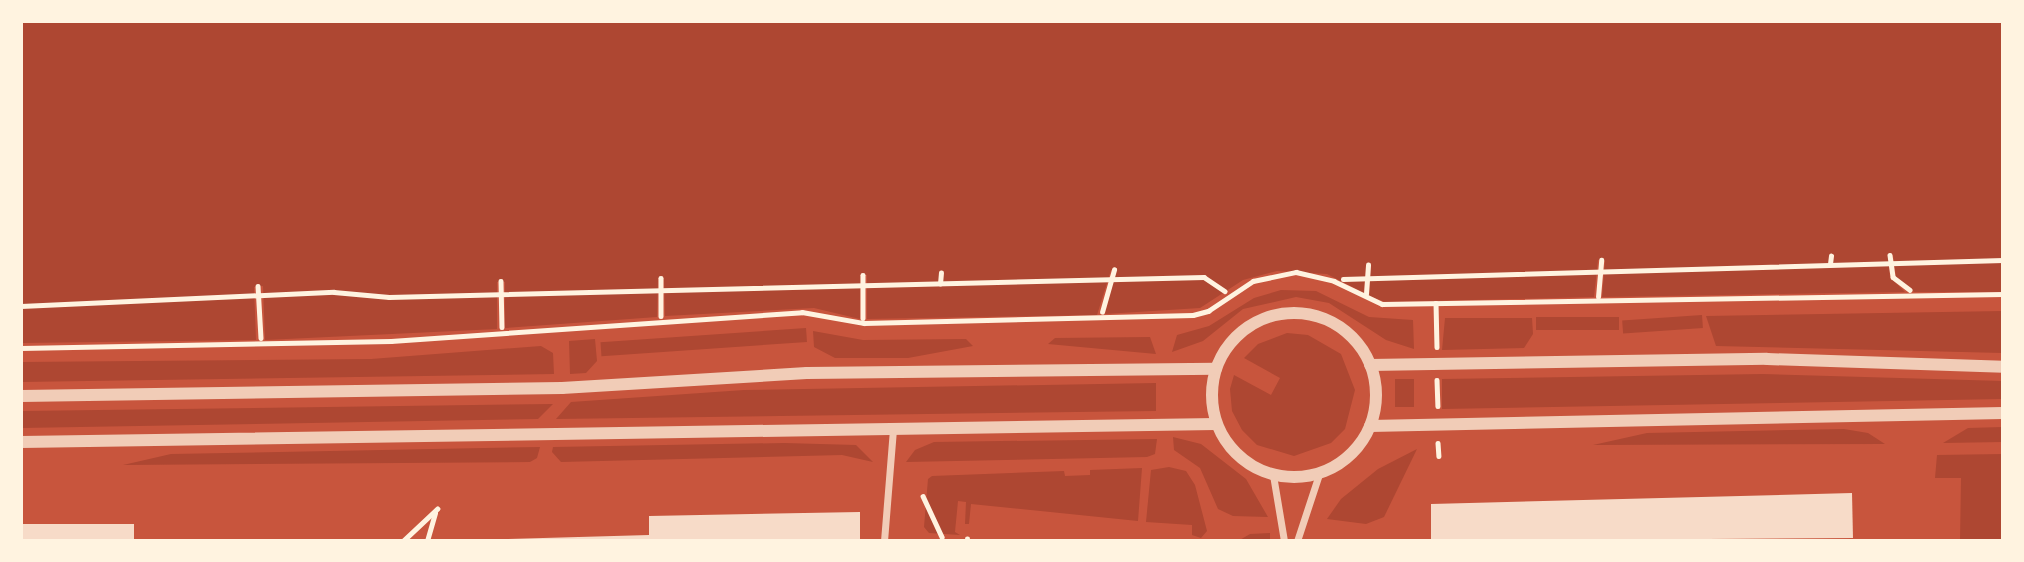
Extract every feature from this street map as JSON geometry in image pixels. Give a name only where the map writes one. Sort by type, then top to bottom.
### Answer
[{"type":"street","points":[[1295,313],[1340,327],[1370,365],[1376,395],[1370,426],[1358,447],[1318,474],[1273,475],[1238,457],[1216,424],[1212,406],[1216,369],[1240,333],[1259,321],[1295,313]]},
{"type":"street","points":[[1370,365],[1767,359],[2003,367]]},
{"type":"street","points":[[21,396],[562,388],[807,373],[1216,369]]},
{"type":"street","points":[[1370,426],[2003,413]]},
{"type":"street","points":[[21,442],[1216,424]]},
{"type":"street","points":[[884,541],[893,428]]},
{"type":"street","points":[[1297,541],[1318,474]]},
{"type":"street","points":[[1273,475],[1284,541]]},
{"type":"path","points":[[1891,255],[1893,277],[1910,290]]},
{"type":"path","points":[[1830,264],[1831,256]]},
{"type":"path","points":[[1598,297],[1601,260]]},
{"type":"path","points":[[1343,279],[2003,260]]},
{"type":"path","points":[[1366,294],[1368,265]]},
{"type":"path","points":[[1102,312],[1114,270]]},
{"type":"path","points":[[940,284],[941,273]]},
{"type":"path","points":[[21,348],[391,341],[803,312],[864,323],[1193,315],[1208,311],[1253,281],[1284,273],[1322,277],[1376,304],[2003,295]]},
{"type":"path","points":[[863,275],[863,318]]},
{"type":"path","points":[[21,306],[259,295],[501,293],[1204,277],[1225,291]]},
{"type":"path","points":[[661,278],[661,316]]},
{"type":"path","points":[[501,281],[502,327]]},
{"type":"path","points":[[258,286],[261,338]]},
{"type":"path","points":[[1436,303],[1437,351]]},
{"type":"path","points":[[923,496],[942,537]]},
{"type":"path","points":[[403,541],[437,509],[427,541]]},
{"type":"shaded area","points":[[21,21],[2003,21],[2003,292],[1914,292],[1896,277],[1893,255],[1888,255],[1890,277],[1905,292],[1602,297],[1605,261],[1598,260],[1594,297],[1385,302],[1369,296],[1371,265],[1366,265],[1364,293],[1327,274],[1277,271],[1243,280],[1200,308],[1105,314],[1116,270],[1111,270],[1097,315],[867,319],[867,275],[860,275],[860,319],[814,308],[665,316],[664,279],[658,278],[657,317],[505,328],[505,282],[497,282],[497,329],[265,340],[263,286],[254,287],[256,340],[21,343]]},
{"type":"shaded area","points":[[1281,290],[1316,291],[1369,317],[1413,320],[1414,349],[1386,340],[1329,303],[1296,297],[1243,309],[1203,341],[1172,352],[1177,335],[1209,326],[1254,298]]},
{"type":"shaded area","points":[[2003,311],[2003,353],[1716,346],[1706,316]]},
{"type":"shaded area","points":[[1702,315],[1703,328],[1623,334],[1622,321]]},
{"type":"shaded area","points":[[1536,317],[1619,317],[1619,330],[1536,330]]},
{"type":"shaded area","points":[[1445,318],[1532,318],[1533,334],[1524,348],[1442,350]]},
{"type":"shaded area","points":[[806,328],[807,342],[601,356],[601,342]]},
{"type":"shaded area","points":[[813,331],[863,340],[966,339],[973,346],[908,358],[835,358],[814,347]]},
{"type":"shaded area","points":[[1287,333],[1308,335],[1341,354],[1355,390],[1345,429],[1331,443],[1294,456],[1257,445],[1242,430],[1232,411],[1230,389],[1234,375],[1271,395],[1280,378],[1244,358],[1258,344]]},
{"type":"shaded area","points":[[1150,337],[1156,354],[1048,344],[1055,338]]},
{"type":"shaded area","points":[[595,339],[597,361],[586,373],[570,374],[569,341]]},
{"type":"shaded area","points":[[541,346],[553,353],[554,374],[21,382],[21,362],[371,359]]},
{"type":"shaded area","points":[[1763,374],[2003,381],[2003,399],[1442,409],[1442,379]]},
{"type":"shaded area","points":[[1395,379],[1414,379],[1414,407],[1395,407]]},
{"type":"shaded area","points":[[1156,383],[1156,411],[556,419],[571,402],[744,390]]},
{"type":"shaded area","points":[[553,404],[538,419],[21,428],[21,411]]},
{"type":"shaded area","points":[[2003,427],[2003,442],[1943,443],[1968,428]]},
{"type":"shaded area","points":[[1844,429],[1868,433],[1885,444],[1593,445],[1647,433]]},
{"type":"shaded area","points":[[1173,437],[1201,444],[1246,479],[1268,517],[1233,516],[1218,509],[1200,468],[1174,450]]},
{"type":"shaded area","points":[[1157,439],[1155,454],[1147,457],[906,462],[915,450],[934,442]]},
{"type":"shaded area","points":[[784,443],[856,445],[873,462],[842,455],[561,462],[552,452],[553,447]]},
{"type":"shaded area","points":[[540,447],[537,458],[530,462],[123,465],[171,454]]},
{"type":"shaded area","points":[[1417,449],[1384,517],[1366,524],[1327,519],[1341,499],[1378,469]]},
{"type":"shaded area","points":[[2003,454],[2003,541],[1960,541],[1961,478],[1935,478],[1937,455]]},
{"type":"shaded area","points":[[1169,467],[1186,471],[1195,485],[1207,531],[1201,538],[1192,535],[1192,525],[1146,522],[1151,470]]},
{"type":"shaded area","points":[[1142,468],[1138,521],[971,504],[969,524],[965,524],[966,502],[958,501],[955,532],[960,535],[929,533],[924,527],[928,479],[932,476],[1064,471],[1065,476],[1090,475],[1090,470]]},
{"type":"shaded area","points":[[1270,533],[1270,541],[1238,541],[1250,534]]},
{"type":"building","points":[[1852,493],[1853,538],[1431,541],[1431,504]]},
{"type":"building","points":[[860,512],[860,541],[440,541],[649,535],[649,516]]},
{"type":"building","points":[[21,524],[134,524],[134,541],[21,541]]}]
